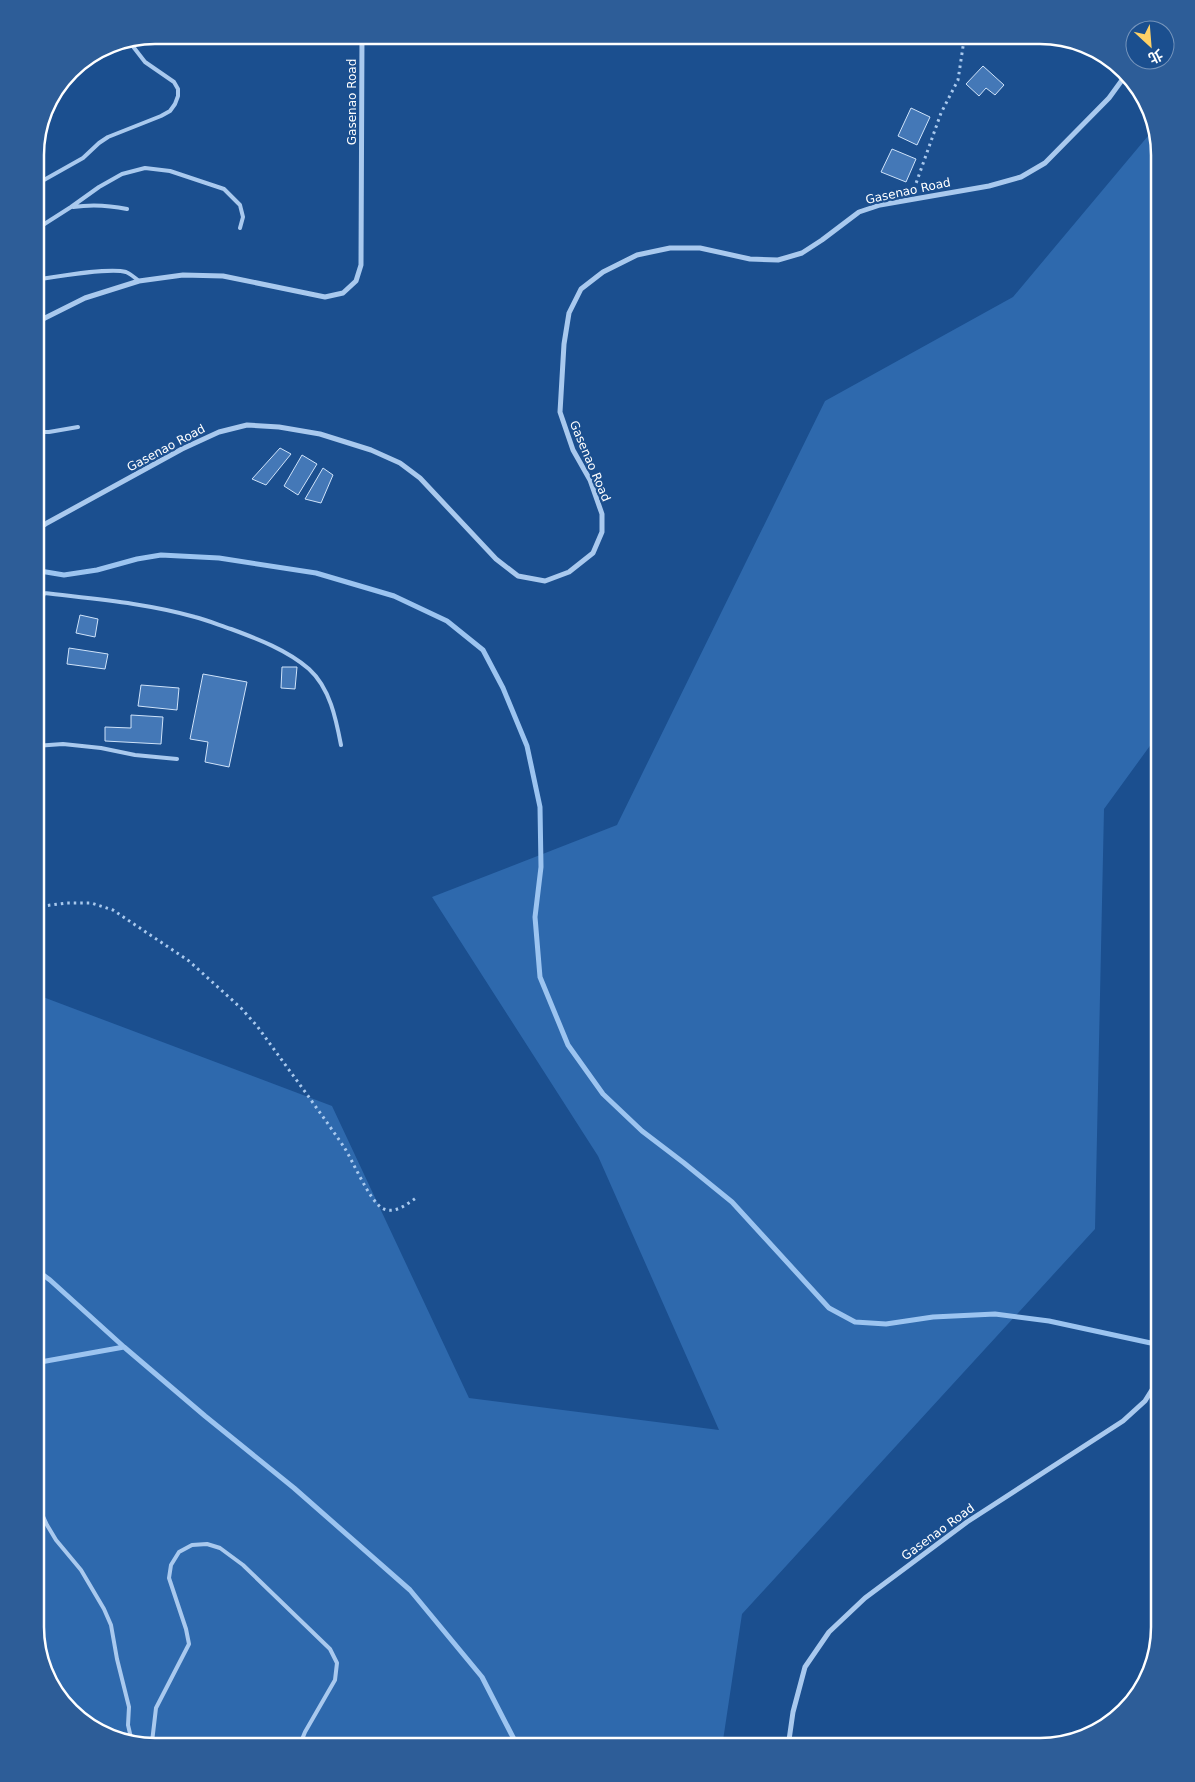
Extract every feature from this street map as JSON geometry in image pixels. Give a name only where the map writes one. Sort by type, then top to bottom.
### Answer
[{"type":"street","name":"Gasenao Road","points":[[44,318],[85,298],[139,281],[183,275],[223,276],[325,297],[343,293],[356,281],[361,265],[362,44]]},
{"type":"street","name":"Gasenao Road","points":[[44,525],[182,449],[219,432],[247,425],[279,427],[320,434],[371,450],[400,463],[420,478],[496,559],[518,576],[545,581],[569,572],[593,553],[602,532],[602,514],[590,480],[573,450],[560,412],[564,344],[569,313],[581,289],[603,272],[637,255],[670,248],[700,248],[750,259],[778,260],[802,253],[859,212],[880,204],[989,186],[1021,176],[1045,163],[1109,98],[1122,80]]},
{"type":"street","name":"Gasenao Road","points":[[789,1738],[793,1712],[805,1667],[829,1632],[865,1598],[967,1522],[1123,1420],[1145,1401],[1151,1391]]},
{"type":"lane","points":[[44,180],[83,158],[108,137],[161,116],[170,111],[175,104],[178,88],[174,82],[145,62],[133,46]]},
{"type":"lane","points":[[44,224],[71,208],[98,187],[122,174],[145,168],[170,171],[224,189],[240,205],[243,218],[240,228]]},
{"type":"lane","points":[[71,208],[90,204],[127,209]]},
{"type":"lane","points":[[44,279],[117,270],[128,273],[139,281]]},
{"type":"lane","points":[[44,432],[78,427]]},
{"type":"lane","points":[[44,593],[123,604],[195,617],[254,637],[281,651],[309,670],[324,690],[336,714],[341,745]]},
{"type":"lane","points":[[44,745],[70,744],[177,759]]},
{"type":"lane","points":[[44,1518],[56,1540],[81,1570],[111,1625],[116,1659],[129,1706],[128,1725],[130,1735]]},
{"type":"lane","points":[[152,1738],[156,1708],[189,1644],[168,1578],[171,1565],[179,1552],[192,1545],[207,1544],[220,1548],[243,1565],[318,1636],[334,1656],[337,1663],[335,1680],[303,1738]]},
{"type":"path","points":[[910,199],[942,113],[958,80],[963,44]]},
{"type":"path","points":[[44,906],[67,903],[91,904],[113,910],[189,961],[241,1008],[257,1026],[344,1148],[373,1198],[382,1208],[392,1211],[416,1198]]},
{"type":"shaded area","points":[[1149,135],[1151,154],[1151,744],[1104,809],[1095,1229],[742,1614],[723,1738],[147,1738],[119,1732],[93,1720],[71,1701],[62,1689],[52,1670],[45,1642],[44,1628],[44,997],[332,1106],[469,1398],[719,1430],[598,1156],[432,897],[617,825],[825,401],[1013,297]]},
{"type":"building","points":[[983,66],[1004,85],[995,95],[986,88],[979,96],[966,84]]},
{"type":"building","points":[[911,108],[930,117],[917,145],[898,136]]},
{"type":"building","points":[[892,149],[916,159],[906,182],[881,172]]},
{"type":"building","points":[[280,448],[291,454],[266,485],[252,479]]},
{"type":"building","points":[[302,455],[317,464],[298,495],[284,486]]},
{"type":"building","points":[[323,468],[333,475],[321,503],[305,499]]},
{"type":"building","points":[[80,615],[98,619],[95,637],[76,633]]},
{"type":"building","points":[[69,648],[108,654],[105,669],[67,664]]},
{"type":"building","points":[[282,667],[297,667],[295,689],[281,688]]},
{"type":"building","points":[[203,674],[247,682],[229,767],[205,762],[208,742],[190,739]]},
{"type":"building","points":[[141,685],[179,688],[177,710],[138,706]]},
{"type":"building","points":[[131,715],[163,717],[161,744],[105,741],[105,727],[131,728]]},
{"type":"waterway","points":[[44,572],[64,575],[97,570],[137,559],[161,555],[219,558],[316,573],[394,596],[447,621],[483,650],[503,688],[527,746],[540,807],[541,867],[535,917],[540,977],[568,1045],[603,1094],[642,1131],[732,1202],[829,1308],[855,1322],[886,1324],[933,1317],[995,1314],[1049,1321],[1151,1343]]},
{"type":"waterway","points":[[44,1276],[124,1347],[294,1488],[410,1590],[482,1677],[513,1738]]},
{"type":"waterway","points":[[44,1361],[124,1347]]}]
